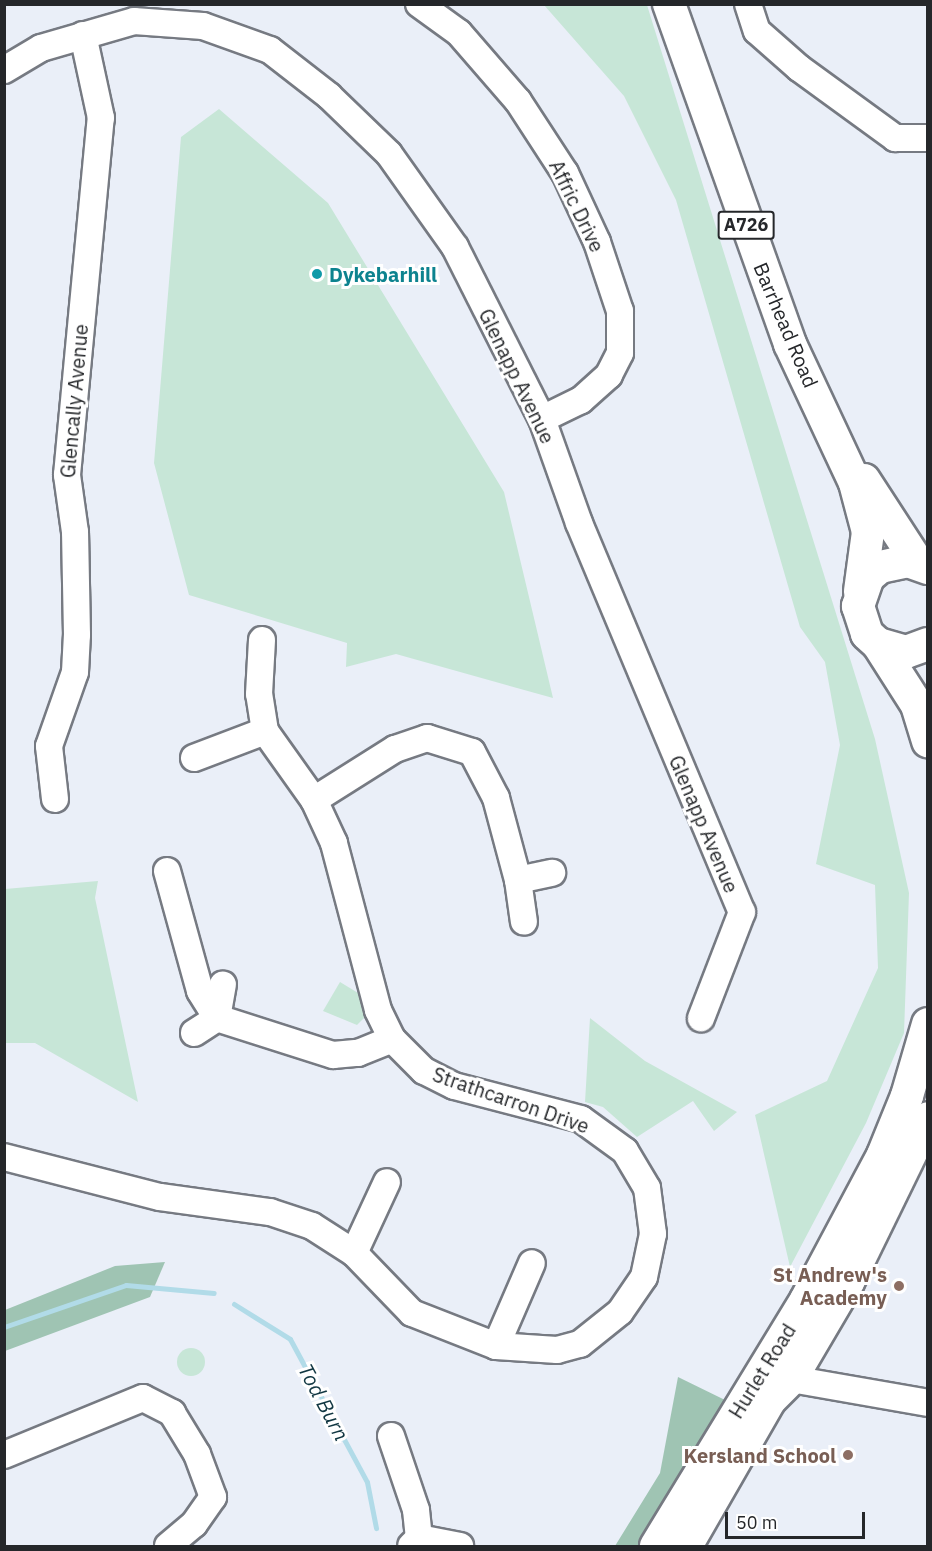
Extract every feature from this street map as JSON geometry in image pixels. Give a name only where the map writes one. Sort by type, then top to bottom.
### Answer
[{"type":"main road","name":"Barrhead Road","points":[[669,4],[790,344],[837,440],[866,518],[868,552],[860,591],[860,621],[878,644]]},
{"type":"main road","name":"Barrhead Road","points":[[837,440],[923,566]]},
{"type":"main road","points":[[860,591],[880,567],[895,561],[923,566]]},
{"type":"main road","points":[[878,644],[906,652],[927,644]]},
{"type":"main road","points":[[878,644],[917,705],[927,741]]},
{"type":"main road","name":"Hurlet Road","points":[[656,1546],[806,1300],[883,1155],[907,1096],[927,1024]]},
{"type":"main road","name":"Hurlet Road","points":[[686,1546],[770,1400],[790,1379],[848,1282],[927,1118]]},
{"type":"street","name":"Affric Drive","points":[[419,4],[459,33],[518,101],[565,174],[597,242],[620,311],[620,352],[609,375],[581,400],[542,419]]},
{"type":"street","points":[[748,4],[757,31],[799,69],[894,138],[927,138]]},
{"type":"street","name":"Glenapp Avenue","points":[[4,70],[41,48],[134,21],[203,26],[270,50],[329,96],[389,154],[455,247],[542,419],[579,523],[742,912],[701,1018]]},
{"type":"street","name":"Glencally Avenue","points":[[55,799],[49,746],[75,672],[77,635],[75,532],[67,475],[100,118],[83,35]]},
{"type":"street","points":[[194,758],[265,731],[259,694],[262,640]]},
{"type":"street","name":"Strathcarron Drive","points":[[4,1157],[160,1197],[270,1212],[312,1226],[354,1253],[412,1313],[496,1346],[557,1350],[580,1344],[620,1312],[644,1277],[653,1234],[647,1188],[625,1151],[580,1119],[454,1086],[424,1071],[392,1039],[378,1010],[334,843],[314,800],[265,731]]},
{"type":"street","points":[[314,800],[394,749],[427,738],[451,743],[472,752],[496,798],[518,880],[524,922]]},
{"type":"street","points":[[167,871],[200,991],[217,1018],[333,1055],[358,1053],[392,1039]]},
{"type":"street","points":[[518,880],[552,873]]},
{"type":"street","points":[[194,1033],[217,1018],[223,985]]},
{"type":"street","points":[[354,1253],[387,1182]]},
{"type":"street","points":[[496,1346],[532,1263]]},
{"type":"street","points":[[790,1379],[927,1402]]},
{"type":"street","points":[[4,1455],[143,1398],[172,1413],[197,1454],[213,1497],[194,1524],[168,1546]]},
{"type":"street","points":[[391,1436],[407,1478],[415,1542],[460,1546]]},
{"type":"green space","points":[[544,5],[647,5],[875,739],[909,893],[904,1033],[866,1123],[790,1267],[755,1115],[827,1081],[878,968],[875,885],[816,864],[840,745],[825,662],[800,627],[676,200],[624,96]]},
{"type":"green space","points":[[219,109],[328,203],[504,492],[553,698],[396,654],[346,667],[347,643],[189,595],[154,463],[181,137]]},
{"type":"green space","points":[[98,881],[95,898],[138,1102],[35,1043],[5,1043],[5,889]]},
{"type":"green space","points":[[340,982],[363,996],[368,1014],[357,1025],[323,1011]]},
{"type":"green space","points":[[590,1018],[645,1061],[737,1112],[714,1131],[693,1101],[637,1137],[603,1107],[585,1102]]},
{"type":"green space","points":[[165,1262],[150,1297],[5,1351],[5,1310],[115,1266]]},
{"type":"green space","points":[[191,1348],[201,1352],[205,1362],[201,1372],[191,1376],[181,1372],[177,1362],[181,1352]]},
{"type":"green space","points":[[678,1377],[725,1400],[638,1546],[615,1546],[660,1473]]},
{"type":"waterway","name":"Tod Burn","points":[[4,1327],[126,1285],[214,1293]]},
{"type":"waterway","name":"Tod Burn","points":[[234,1304],[290,1339],[367,1482],[376,1528]]},
{"type":"place","name":"Dykebarhill","points":[[317,274]]},
{"type":"place","name":"St Andrew's Academy","points":[[899,1286]]},
{"type":"place","name":"Kersland School","points":[[848,1455]]}]
